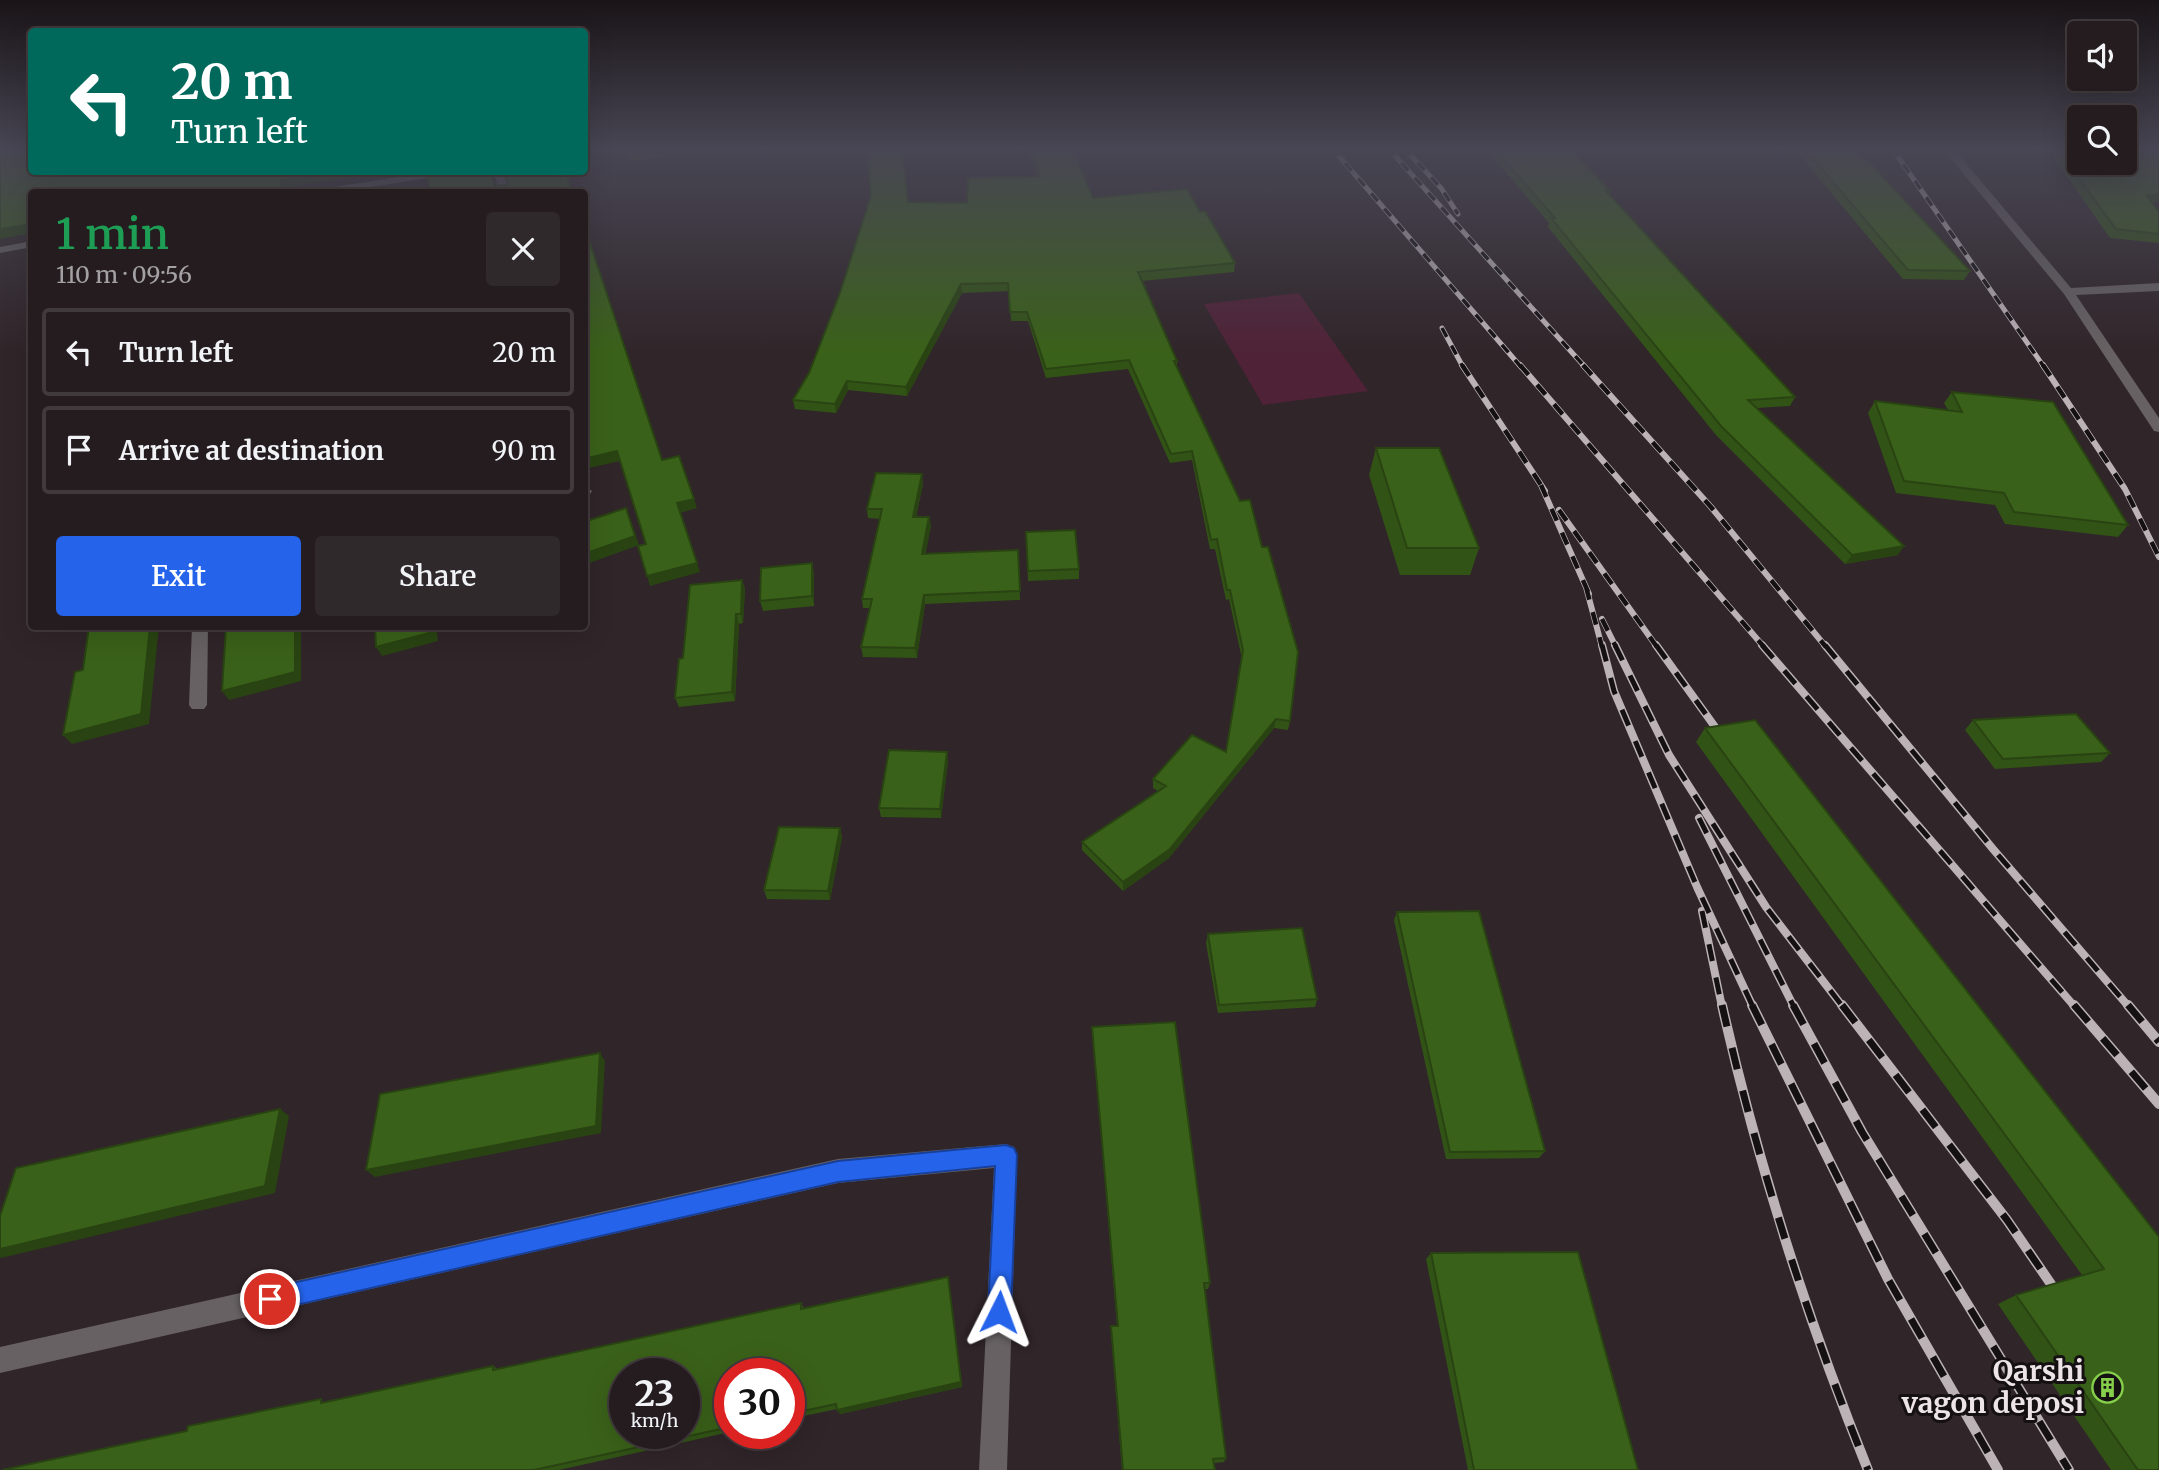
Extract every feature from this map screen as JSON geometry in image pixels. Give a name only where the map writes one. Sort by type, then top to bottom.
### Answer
[{"type":"street","points":[[2005,217],[2068,292],[2159,428]]},
{"type":"street","points":[[0,250],[28,245]]},
{"type":"street","points":[[2068,292],[2159,287]]},
{"type":"street","points":[[198,705],[200,630]]},
{"type":"street","points":[[0,1360],[838,1171],[1006,1155],[993,1470]]},
{"type":"shaded area","points":[[1299,293],[1368,391],[1263,405],[1204,304]]},
{"type":"building","points":[[0,217],[28,217],[28,225],[0,229]]},
{"type":"building","points":[[864,217],[1208,217],[1235,263],[1138,272],[1177,361],[1174,361],[1240,501],[1250,500],[1262,547],[1268,547],[1298,652],[1290,721],[1276,719],[1170,849],[1123,882],[1082,842],[1166,786],[1153,779],[1192,735],[1226,752],[1243,650],[1217,539],[1211,540],[1192,451],[1171,454],[1129,360],[1046,369],[1027,312],[1010,312],[1008,283],[961,284],[906,387],[847,381],[835,404],[793,400],[809,373],[840,293]]},
{"type":"building","points":[[1629,217],[1795,397],[1748,400],[1904,546],[1852,555],[1721,426],[1551,218]]},
{"type":"building","points":[[1862,217],[1920,217],[1970,271],[1908,270]]},
{"type":"building","points":[[2107,217],[2159,217],[2159,234],[2116,229]]},
{"type":"building","points":[[588,237],[662,460],[679,456],[694,499],[677,503],[697,563],[647,576],[638,546],[646,544],[617,451],[588,458]]},
{"type":"building","points":[[1952,392],[2053,402],[2128,525],[2014,512],[2004,493],[1904,481],[1875,401],[1962,412]]},
{"type":"building","points":[[1376,448],[1439,448],[1479,548],[1407,548]]},
{"type":"building","points":[[876,473],[922,474],[913,517],[929,517],[922,554],[1018,550],[1020,591],[924,595],[915,648],[861,647],[872,599],[862,599],[882,509],[867,509]]},
{"type":"building","points":[[626,508],[635,536],[588,553],[588,521]]},
{"type":"building","points":[[1075,530],[1079,569],[1028,571],[1026,532]]},
{"type":"building","points":[[812,563],[812,596],[760,601],[761,568]]},
{"type":"building","points":[[742,580],[741,614],[736,614],[732,692],[675,698],[679,659],[683,658],[690,585]]},
{"type":"building","points":[[88,630],[150,630],[141,714],[63,735],[75,672],[83,670]]},
{"type":"building","points":[[226,630],[295,630],[295,672],[222,691]]},
{"type":"building","points":[[375,630],[433,630],[433,632],[376,647]]},
{"type":"building","points":[[2076,714],[2110,753],[2003,759],[1973,720]]},
{"type":"building","points":[[1755,720],[2159,1237],[2159,1470],[2138,1470],[2016,1295],[2104,1269],[1705,728]]},
{"type":"building","points":[[889,750],[947,752],[940,809],[879,808]]},
{"type":"building","points":[[779,827],[840,828],[828,891],[764,890]]},
{"type":"building","points":[[1479,911],[1545,1151],[1450,1152],[1397,912]]},
{"type":"building","points":[[1302,928],[1317,999],[1219,1005],[1208,934]]},
{"type":"building","points":[[1175,1022],[1210,1283],[1204,1283],[1226,1458],[1213,1459],[1215,1470],[1123,1470],[1111,1326],[1118,1326],[1092,1027]]},
{"type":"building","points":[[600,1053],[596,1126],[366,1170],[380,1094]]},
{"type":"building","points":[[280,1109],[265,1186],[0,1249],[0,1216],[16,1168]]},
{"type":"building","points":[[1578,1252],[1638,1470],[1474,1470],[1431,1253]]},
{"type":"building","points":[[948,1277],[961,1382],[837,1410],[836,1404],[805,1411],[805,1358],[714,1358],[714,1431],[700,1434],[700,1358],[609,1358],[609,1449],[630,1449],[534,1470],[2,1470],[187,1431],[188,1426],[321,1399],[321,1403],[493,1366],[493,1370],[801,1303],[801,1309]]},
{"type":"railway","points":[[1391,217],[1521,367]]},
{"type":"railway","points":[[1450,217],[1585,367]]},
{"type":"railway","points":[[1940,217],[2044,367]]},
{"type":"railway","points":[[1442,328],[1463,367]]},
{"type":"railway","points":[[1462,365],[1545,491]]},
{"type":"railway","points":[[1520,365],[1764,647]]},
{"type":"railway","points":[[1583,365],[1711,507],[1826,647]]},
{"type":"railway","points":[[2043,365],[2125,489],[2159,557]]},
{"type":"railway","points":[[1541,485],[1586,587]]},
{"type":"railway","points":[[1559,510],[1657,647]]},
{"type":"railway","points":[[1586,587],[1589,594]]},
{"type":"railway","points":[[1586,587],[1602,647]]},
{"type":"railway","points":[[1602,619],[1615,645]]},
{"type":"railway","points":[[1602,645],[1614,691],[1697,887],[1753,1007]]},
{"type":"railway","points":[[1615,645],[1669,755],[1766,907],[1843,1007]]},
{"type":"railway","points":[[1656,645],[1723,738]]},
{"type":"railway","points":[[1762,645],[2075,1007]]},
{"type":"railway","points":[[1825,645],[1993,849],[2129,1007]]},
{"type":"railway","points":[[1699,818],[1794,1007]]},
{"type":"railway","points":[[1702,911],[1722,1007]]},
{"type":"railway","points":[[1722,1005],[1751,1124],[1804,1299],[1868,1470]]},
{"type":"railway","points":[[1752,1005],[1888,1279],[1998,1470]]},
{"type":"railway","points":[[1793,1005],[1862,1132],[2069,1470]]},
{"type":"railway","points":[[1842,1005],[2007,1220],[2053,1287]]},
{"type":"railway","points":[[2074,1005],[2159,1104]]},
{"type":"railway","points":[[2128,1005],[2159,1042]]},
{"type":"place","name":"Qarshi vagon deposi","points":[[2107,1387]]},
{"type":"route","points":[[270,1299],[838,1171],[1006,1155],[999,1312]]}]
